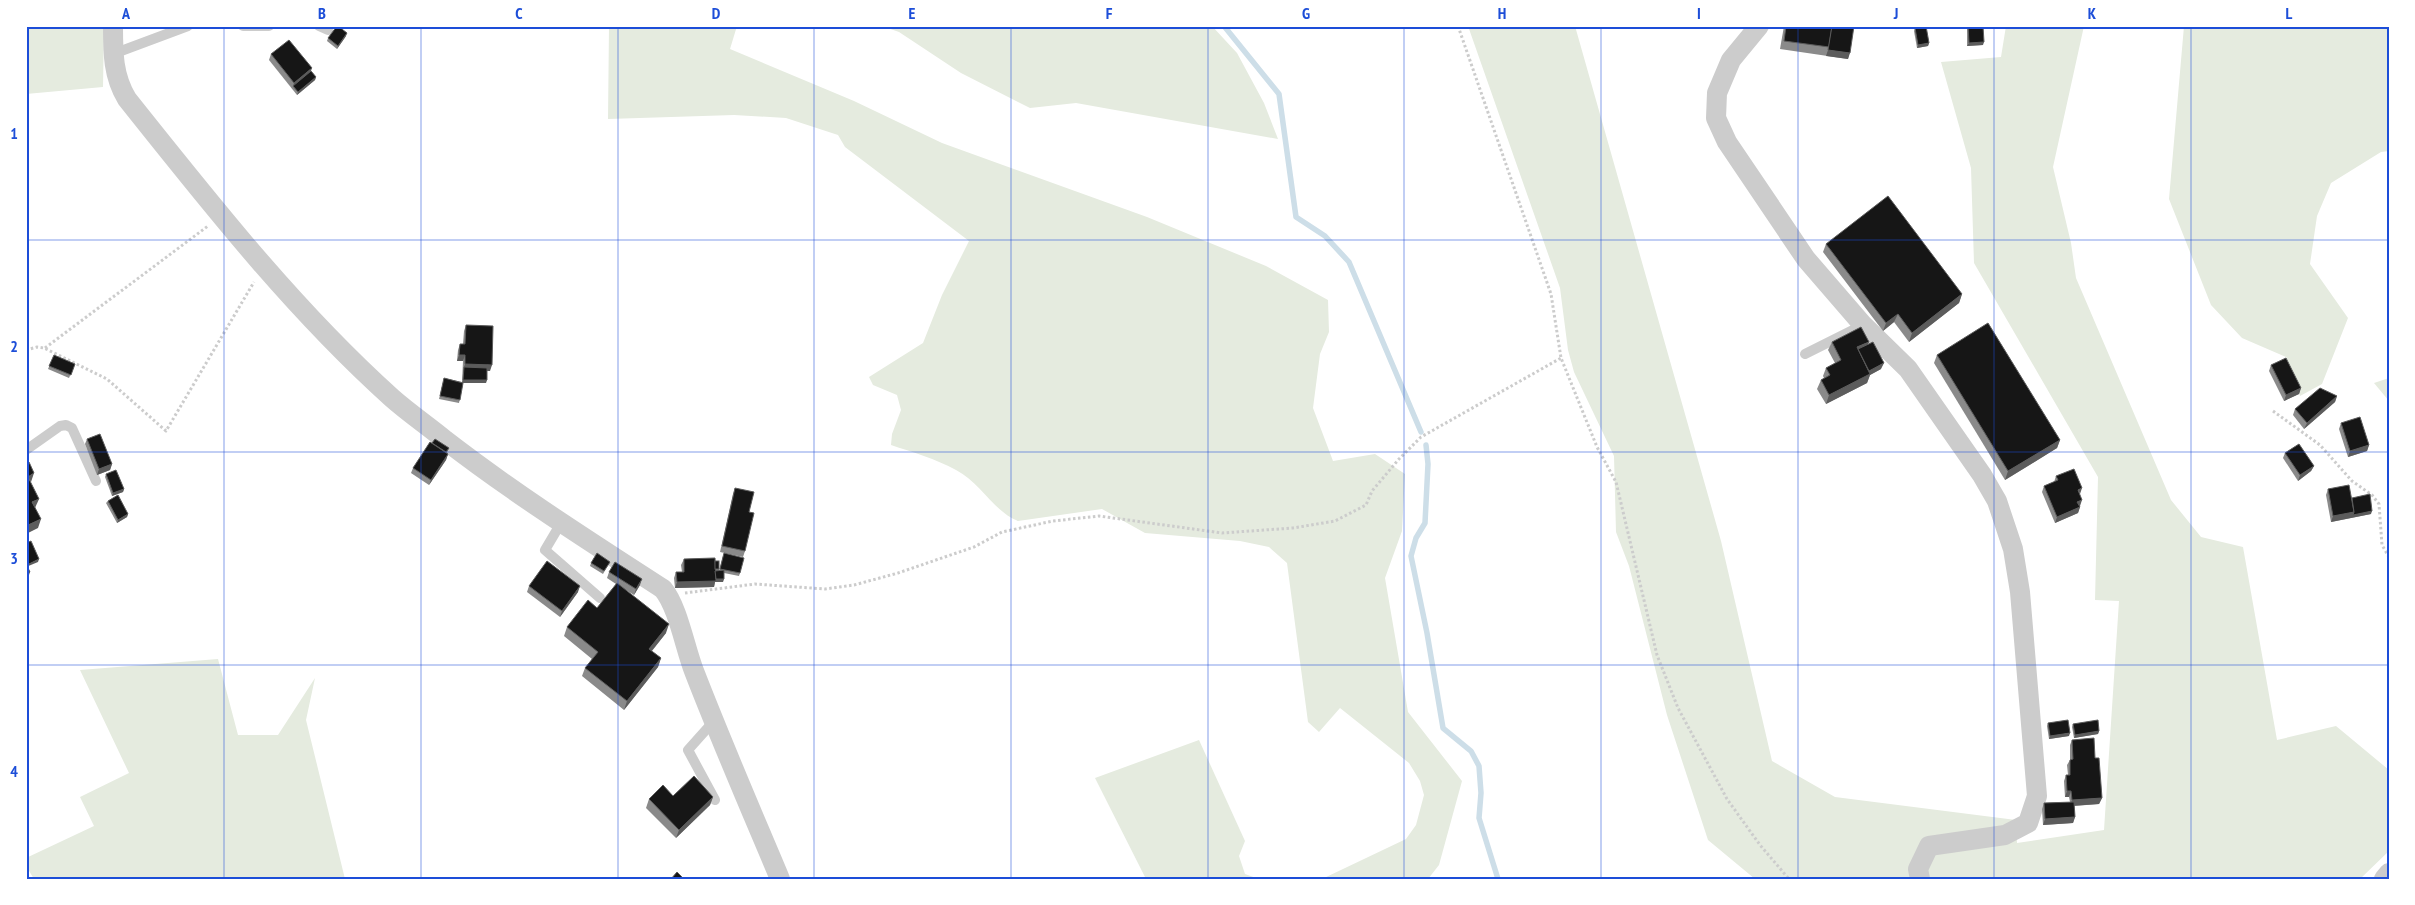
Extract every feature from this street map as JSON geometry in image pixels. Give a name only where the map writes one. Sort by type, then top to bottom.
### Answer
[{"type":"street","points":[[113,26],[113,54],[117,79],[127,100],[220,216],[303,310],[392,399],[475,463],[561,523],[663,589],[668,595],[684,647],[713,722],[780,879]]},
{"type":"street","points":[[1759,26],[1731,60],[1717,93],[1716,118],[1727,142],[1806,259],[1863,324],[1908,369],[1982,475],[1997,501],[2013,550],[2020,592],[2037,796],[2028,823],[2005,835],[1930,846],[1918,869],[1920,879]]},
{"type":"street","points":[[2384,879],[2389,873]]},
{"type":"lane","points":[[113,54],[188,26]]},
{"type":"lane","points":[[243,26],[269,26]]},
{"type":"lane","points":[[1806,354],[1863,324]]},
{"type":"lane","points":[[26,450],[60,426],[66,425],[72,428],[96,481]]},
{"type":"lane","points":[[561,523],[545,550],[600,598]]},
{"type":"lane","points":[[713,722],[688,750],[715,800]]},
{"type":"path","points":[[1458,26],[1551,294],[1561,358],[1597,447],[1616,482],[1657,655],[1678,708],[1727,799],[1760,845],[1789,879]]},
{"type":"path","points":[[44,348],[51,345],[220,216]]},
{"type":"path","points":[[26,350],[37,347],[44,348],[107,379],[166,431],[264,266]]},
{"type":"path","points":[[668,595],[755,584],[825,589],[854,585],[956,554],[1002,532],[1052,521],[1099,516],[1222,533],[1293,528],[1335,521],[1366,504],[1372,492],[1421,437],[1561,358]]},
{"type":"path","points":[[2273,411],[2320,445],[2352,481],[2372,495],[2379,504],[2382,545],[2389,557]]},
{"type":"shaded area","points":[[26,26],[104,26],[103,87],[26,94]]},
{"type":"shaded area","points":[[609,26],[737,26],[730,49],[854,101],[942,143],[1147,217],[1266,266],[1328,300],[1329,332],[1320,354],[1313,408],[1333,461],[1375,454],[1405,474],[1402,531],[1385,578],[1408,712],[1462,781],[1439,865],[1428,879],[1322,879],[1406,839],[1416,825],[1424,795],[1420,781],[1409,763],[1340,708],[1319,732],[1308,722],[1287,563],[1269,547],[1240,541],[1145,533],[1102,509],[1018,521],[1001,511],[973,482],[956,470],[932,459],[891,445],[892,434],[901,410],[897,395],[873,385],[869,377],[923,343],[942,295],[969,241],[845,147],[838,135],[786,118],[734,115],[608,119]]},
{"type":"shaded area","points":[[882,26],[1212,26],[1237,53],[1264,103],[1278,139],[1076,103],[1030,108],[961,73],[899,32]]},
{"type":"shaded area","points":[[1468,26],[1575,26],[1721,541],[1772,761],[1835,797],[2016,820],[2017,843],[2104,830],[2119,601],[2095,600],[2098,477],[1974,263],[1971,168],[1941,62],[2001,57],[2006,26],[2084,26],[2053,167],[2071,243],[2076,278],[2171,500],[2201,537],[2243,547],[2277,740],[2336,726],[2389,770],[2389,851],[2360,879],[1755,879],[1708,840],[1667,715],[1629,566],[1616,532],[1614,456],[1574,372],[1568,350],[1560,288]]},
{"type":"shaded area","points":[[2184,26],[2389,26],[2389,151],[2381,152],[2331,183],[2317,216],[2310,264],[2348,318],[2322,384],[2300,396],[2286,357],[2242,338],[2211,305],[2169,199]]},
{"type":"shaded area","points":[[2389,378],[2389,401],[2374,383]]},
{"type":"shaded area","points":[[218,659],[238,735],[278,735],[315,678],[306,720],[345,879],[34,879],[26,866],[26,858],[94,826],[80,797],[129,773],[80,670]]},
{"type":"shaded area","points":[[1199,740],[1245,841],[1239,856],[1245,874],[1259,879],[1146,879],[1095,778]]},
{"type":"building","points":[[337,26],[347,33],[338,46],[328,38]]},
{"type":"building","points":[[1786,26],[1832,26],[1829,47],[1784,41]]},
{"type":"building","points":[[1832,26],[1854,26],[1850,53],[1828,50]]},
{"type":"building","points":[[1926,26],[1929,43],[1918,45],[1915,28]]},
{"type":"building","points":[[1968,26],[1983,26],[1984,42],[1969,43]]},
{"type":"building","points":[[289,40],[312,68],[294,83],[271,54]]},
{"type":"building","points":[[311,71],[316,77],[298,92],[293,86]]},
{"type":"building","points":[[1888,196],[1962,294],[1912,333],[1898,314],[1886,323],[1826,244]]},
{"type":"building","points":[[1988,323],[2060,440],[2008,471],[1937,355]]},
{"type":"building","points":[[466,325],[493,326],[492,365],[465,364],[465,355],[459,355],[460,344],[465,344]]},
{"type":"building","points":[[1861,327],[1869,342],[1857,347],[1870,374],[1829,395],[1821,380],[1830,375],[1826,368],[1841,360],[1832,342]]},
{"type":"building","points":[[1873,342],[1884,363],[1869,371],[1858,349]]},
{"type":"building","points":[[54,355],[75,364],[71,375],[49,366]]},
{"type":"building","points":[[2286,358],[2301,388],[2286,395],[2271,365]]},
{"type":"building","points":[[464,367],[487,368],[487,380],[463,380]]},
{"type":"building","points":[[444,378],[463,383],[460,400],[440,396]]},
{"type":"building","points":[[2320,388],[2337,396],[2307,423],[2295,409]]},
{"type":"building","points":[[2360,417],[2369,445],[2350,451],[2341,423]]},
{"type":"building","points":[[100,434],[112,464],[99,469],[87,439]]},
{"type":"building","points":[[435,439],[449,448],[446,452],[432,443]]},
{"type":"building","points":[[430,442],[448,454],[431,480],[413,468]]},
{"type":"building","points":[[2299,444],[2314,466],[2300,475],[2285,453]]},
{"type":"building","points":[[29,462],[34,473],[28,477],[39,499],[32,502],[41,519],[26,526],[26,463]]},
{"type":"building","points":[[2074,469],[2082,488],[2078,490],[2082,500],[2077,502],[2080,507],[2057,517],[2044,486],[2058,480],[2056,476]]},
{"type":"building","points":[[116,470],[124,489],[113,493],[106,474]]},
{"type":"building","points":[[2349,485],[2354,512],[2333,516],[2328,489]]},
{"type":"building","points":[[735,488],[754,492],[749,512],[754,513],[745,551],[722,546]]},
{"type":"building","points":[[2370,494],[2372,511],[2353,515],[2352,498]]},
{"type":"building","points":[[118,495],[128,514],[118,520],[108,501]]},
{"type":"building","points":[[31,541],[39,559],[27,565],[26,543]]},
{"type":"building","points":[[597,553],[610,562],[604,571],[591,563]]},
{"type":"building","points":[[724,553],[744,558],[740,573],[720,569]]},
{"type":"building","points":[[715,558],[716,581],[677,582],[676,572],[684,572],[684,559]]},
{"type":"building","points":[[547,561],[580,586],[562,611],[529,586]]},
{"type":"building","points":[[715,561],[719,561],[719,569],[715,569]]},
{"type":"building","points":[[615,562],[642,579],[636,589],[609,572]]},
{"type":"building","points":[[26,564],[30,572],[26,574]]},
{"type":"building","points":[[724,570],[724,579],[716,579],[715,571]]},
{"type":"building","points":[[617,583],[669,624],[649,649],[661,658],[627,701],[585,668],[598,652],[567,627],[588,600],[597,608]]},
{"type":"building","points":[[2068,720],[2070,733],[2050,736],[2048,723]]},
{"type":"building","points":[[2098,720],[2099,731],[2075,735],[2073,724]]},
{"type":"building","points":[[2094,738],[2095,758],[2099,758],[2102,798],[2072,800],[2071,791],[2067,791],[2066,775],[2070,775],[2070,760],[2073,759],[2072,740]]},
{"type":"building","points":[[694,776],[713,797],[679,830],[649,799],[663,785],[673,796]]},
{"type":"building","points":[[2074,802],[2075,817],[2045,819],[2044,803]]},
{"type":"building","points":[[677,872],[684,879],[671,879]]},
{"type":"waterway","points":[[1224,26],[1279,94],[1296,217],[1325,236],[1349,262],[1421,432]]},
{"type":"waterway","points":[[1426,445],[1428,464],[1425,523],[1416,538],[1411,556],[1427,633],[1443,728],[1471,751],[1479,766],[1481,793],[1479,818],[1498,879]]}]
